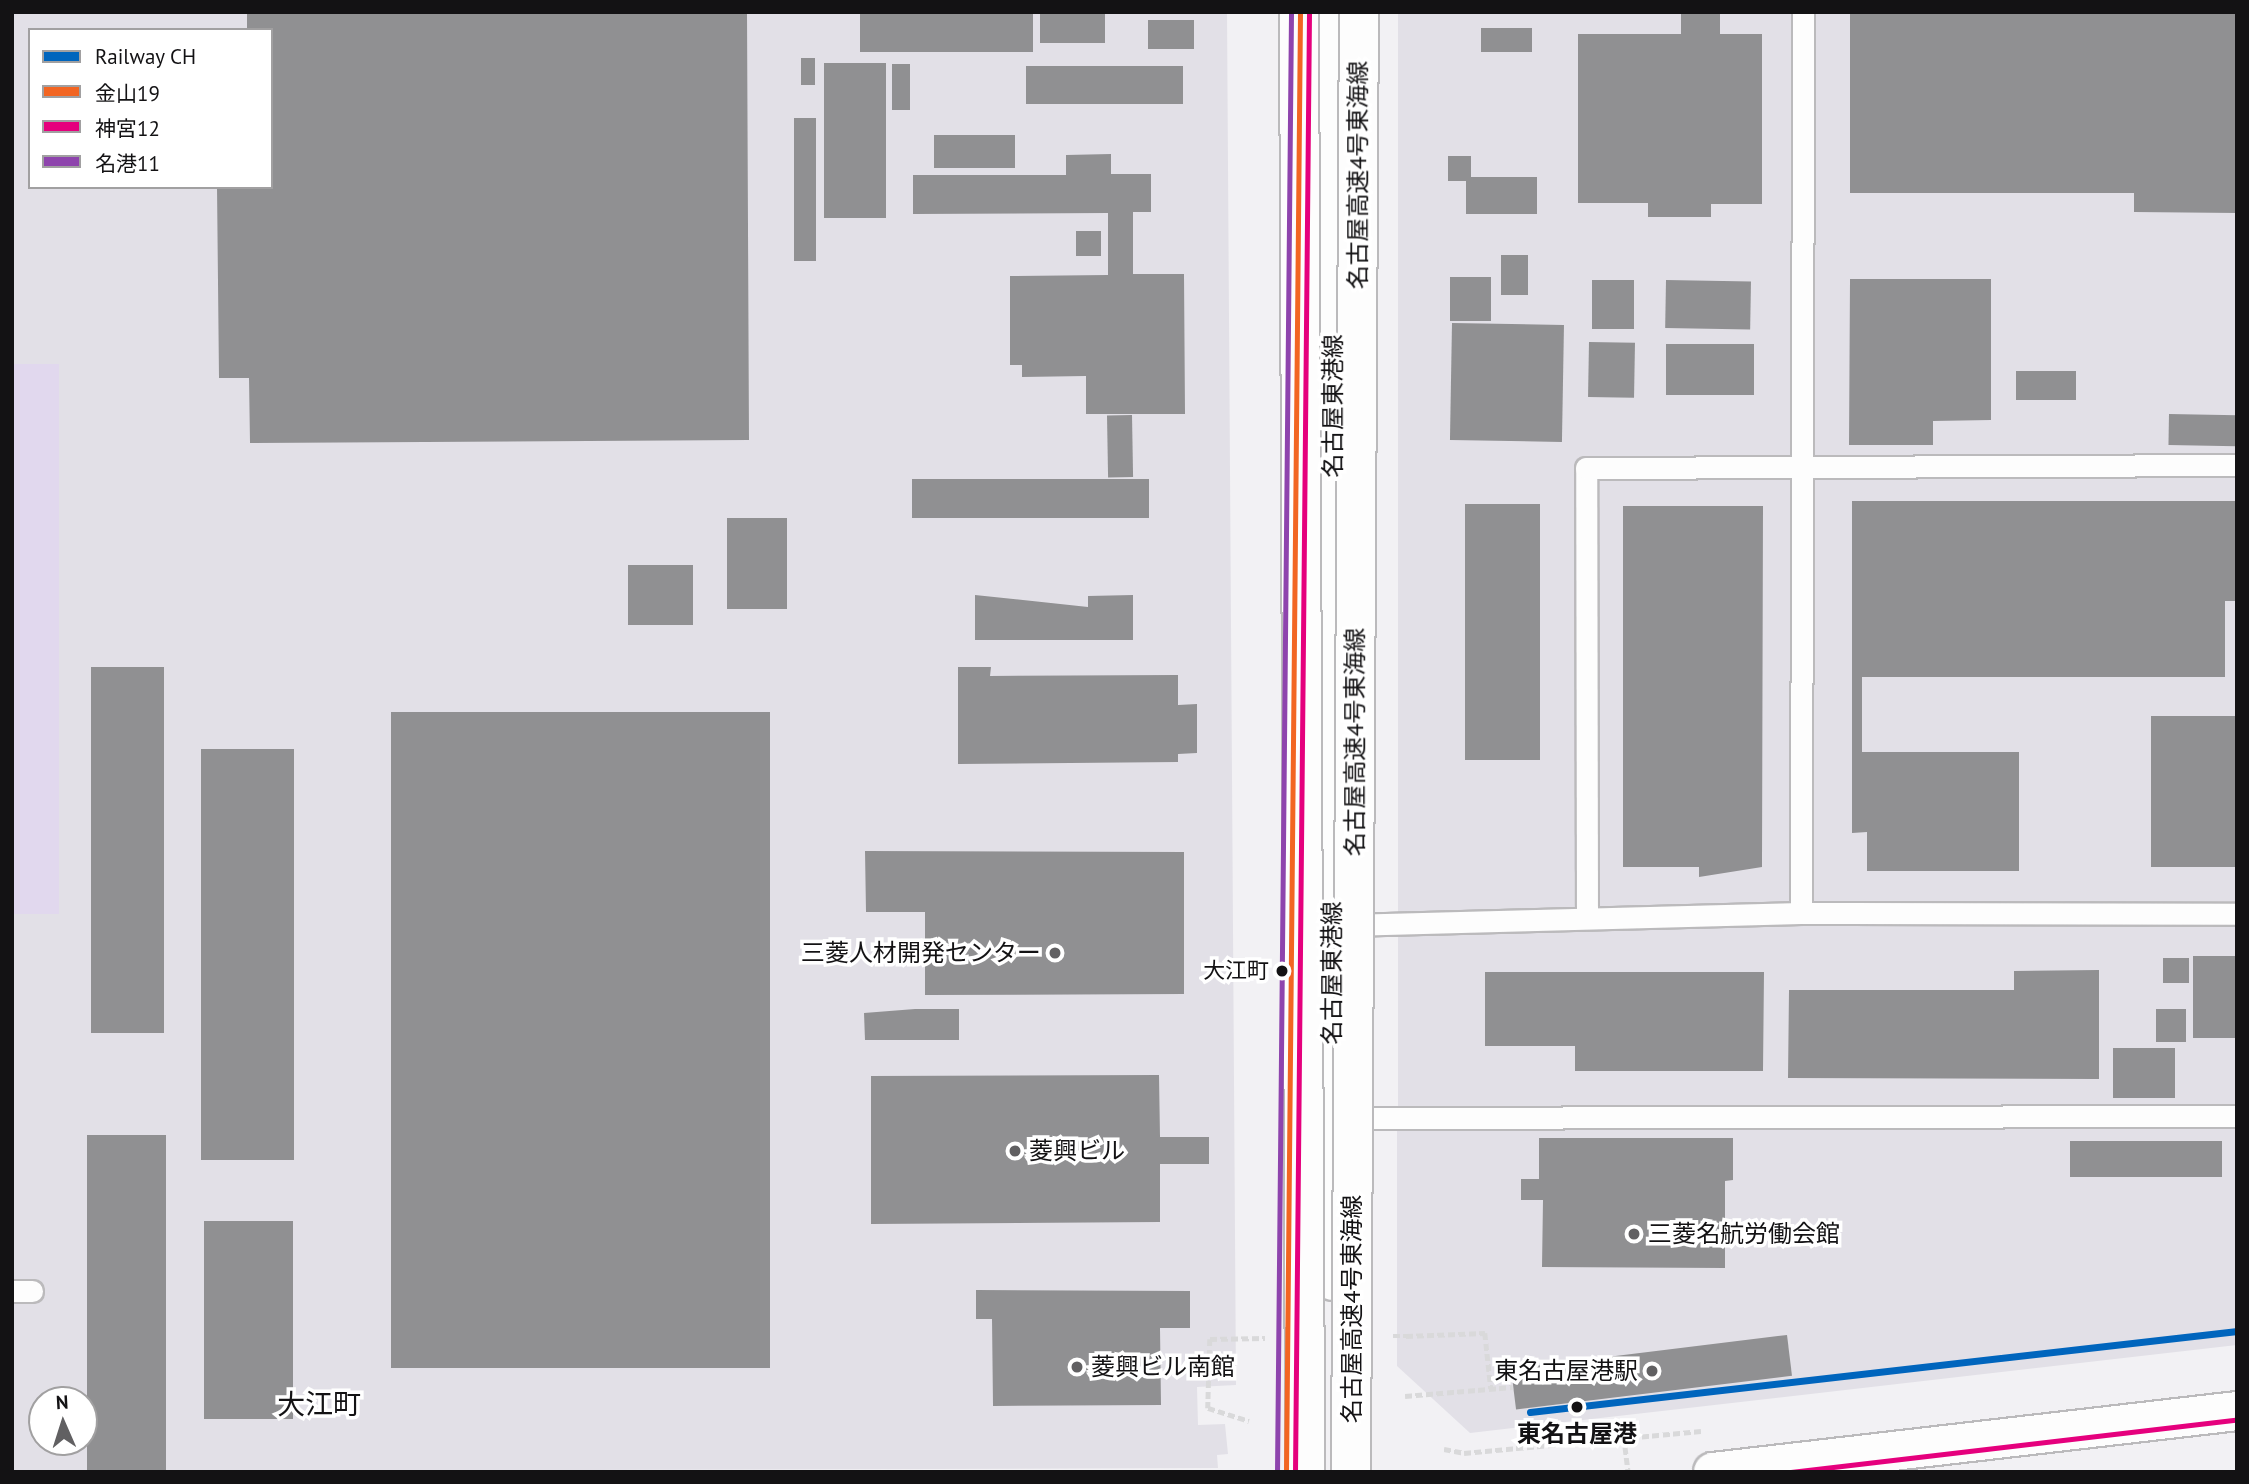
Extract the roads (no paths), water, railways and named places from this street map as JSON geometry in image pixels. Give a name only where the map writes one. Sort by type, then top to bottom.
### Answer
[{"type":"main road","name":"名古屋東港線","points":[[1286,1472],[1300,12]]},
{"type":"main road","name":"名古屋高速4号東海線","points":[[1300,12],[1305,1472]]},
{"type":"main road","name":"名古屋東港線","points":[[1334,1472],[1331,925],[1335,12]]},
{"type":"main road","name":"名古屋高速4号東海線","points":[[1351,1472],[1359,12]]},
{"type":"main road","points":[[1713,1472],[2237,1411]]},
{"type":"lane","points":[[1801,913],[1803,12]]},
{"type":"lane","points":[[1587,917],[1586,468],[2237,465]]},
{"type":"lane","points":[[1331,925],[1801,913],[2237,914]]},
{"type":"lane","points":[[1332,1118],[2237,1116]]},
{"type":"rail line","name":"CH","points":[[1530,1412],[2237,1331]]},
{"type":"place","name":"三菱人材開発センター","points":[[1055,953]]},
{"type":"place","name":"大江町","points":[[1282,971]]},
{"type":"place","name":"菱興ビル","points":[[1015,1151]]},
{"type":"place","name":"三菱名航労働会館","points":[[1634,1234]]},
{"type":"place","name":"菱興ビル南館","points":[[1077,1367]]},
{"type":"place","name":"東名古屋港駅","points":[[1652,1371]]},
{"type":"place","name":"東名古屋港","points":[[1577,1407]]},
{"type":"district","name":"大江町","points":[[319,1404]]}]
